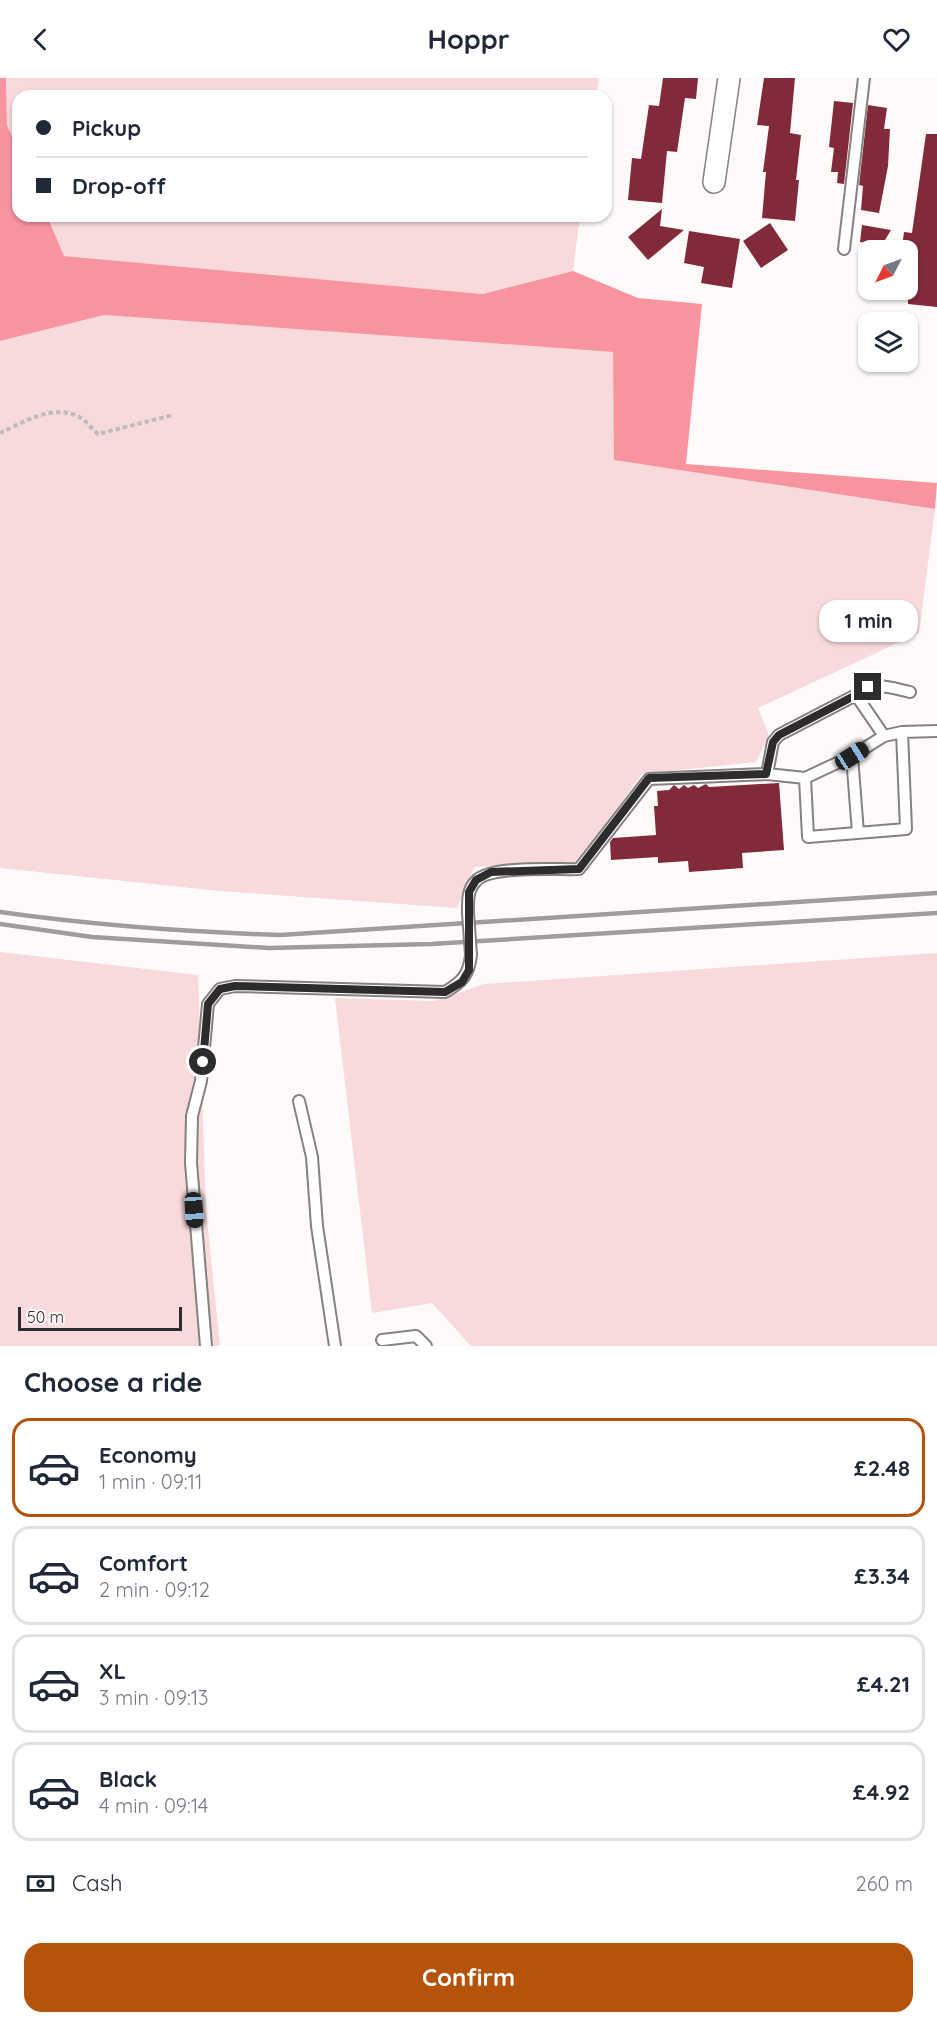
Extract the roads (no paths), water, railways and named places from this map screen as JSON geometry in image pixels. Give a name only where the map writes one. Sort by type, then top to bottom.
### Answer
[{"type":"street","points":[[714,182],[729,78]]},
{"type":"lane","points":[[844,249],[864,78]]},
{"type":"lane","points":[[766,774],[773,742],[779,735],[868,687],[882,686],[910,692]]},
{"type":"lane","points":[[856,695],[884,736]]},
{"type":"lane","points":[[206,1346],[191,1163],[192,1116],[201,1081],[208,1004],[220,989],[235,986],[445,992],[462,982],[469,970],[471,956],[469,892],[476,880],[491,872],[579,869],[649,778],[766,774],[805,778],[852,756],[884,736],[902,732],[937,731]]},
{"type":"lane","points":[[805,778],[808,837],[906,829],[902,732]]},
{"type":"lane","points":[[852,756],[858,833]]},
{"type":"lane","points":[[299,1101],[312,1157],[317,1226],[335,1346]]},
{"type":"lane","points":[[382,1340],[416,1336],[426,1346]]},
{"type":"railway","points":[[0,912],[140,927],[280,935],[937,893]]},
{"type":"railway","points":[[0,924],[92,937],[269,948],[431,944],[937,913]]}]
